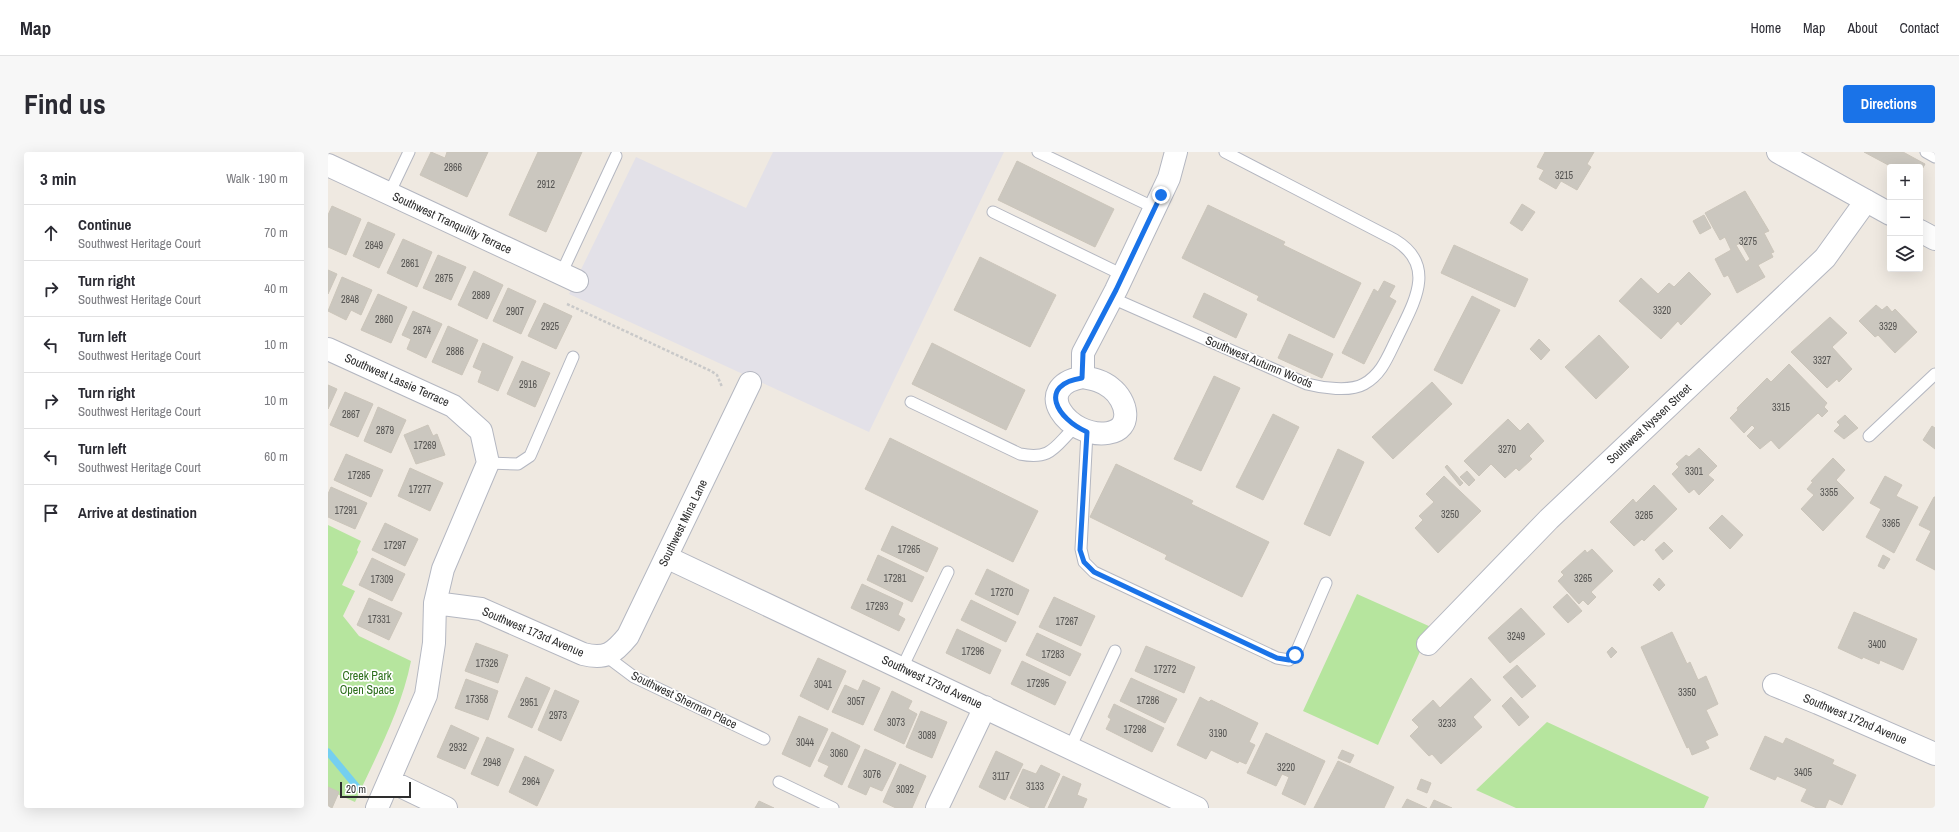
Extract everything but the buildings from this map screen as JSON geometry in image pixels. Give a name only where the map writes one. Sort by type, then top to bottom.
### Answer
[{"type":"street","points":[[1082,378],[1083,353],[1156,208],[1169,178],[1176,152]]},
{"type":"street","points":[[1778,152],[1887,212]]},
{"type":"street","name":"Southwest Tranquility Terrace","points":[[328,165],[569,278]]},
{"type":"street","name":"Southwest Nyssen Street","points":[[1428,644],[1548,519],[1825,258],[1866,201]]},
{"type":"street","points":[[1923,233],[1935,239]]},
{"type":"street","name":"Southwest Lassie Terrace","points":[[328,349],[453,406],[481,431],[488,463]]},
{"type":"street","points":[[1082,378],[1097,380],[1111,387],[1121,397],[1126,409],[1126,420],[1120,428],[1111,433],[1100,434],[1081,429],[1064,418],[1058,407],[1056,396],[1060,386],[1069,380],[1082,378]]},
{"type":"street","name":"Southwest Mina Lane","points":[[606,656],[618,648],[628,636],[749,386]]},
{"type":"street","points":[[377,808],[426,695],[434,643],[435,603],[443,569],[488,463]]},
{"type":"street","name":"Southwest 173rd Avenue","points":[[666,557],[1197,808]]},
{"type":"street","name":"Southwest 173rd Avenue","points":[[435,603],[481,609],[584,654],[595,657],[606,656]]},
{"type":"street","name":"Southwest 172nd Avenue","points":[[1774,686],[1818,703],[1935,754]]},
{"type":"street","points":[[937,808],[985,707]]},
{"type":"street","points":[[390,781],[446,808]]},
{"type":"lane","points":[[389,194],[409,152]]},
{"type":"lane","points":[[1038,152],[1156,208]]},
{"type":"lane","name":"Southwest Autumn Woods","points":[[1112,298],[1307,384],[1321,387],[1343,388],[1363,385],[1382,369],[1418,295],[1419,281],[1417,266],[1413,254],[1405,245],[1225,152]]},
{"type":"lane","points":[[1926,152],[1935,157]]},
{"type":"lane","points":[[569,278],[616,156]]},
{"type":"lane","points":[[993,212],[1123,275]]},
{"type":"lane","points":[[488,463],[518,464],[530,456],[573,357]]},
{"type":"lane","points":[[1869,436],[1935,374]]},
{"type":"lane","points":[[911,402],[1020,454],[1035,457],[1048,454],[1081,429]]},
{"type":"lane","points":[[1081,429],[1080,550],[1084,562],[1094,572],[1277,658],[1289,660],[1295,655],[1326,582]]},
{"type":"lane","points":[[902,668],[948,572]]},
{"type":"lane","points":[[1070,748],[1115,651]]},
{"type":"lane","name":"Southwest Sherman Place","points":[[606,656],[634,677],[764,739]]},
{"type":"lane","points":[[779,782],[833,808]]},
{"type":"path","points":[[569,278],[566,303],[717,375],[722,388],[749,386]]},
{"type":"shaded area","points":[[773,152],[1004,152],[869,432],[569,294],[636,157],[746,208]]},
{"type":"green space","name":"Creek Park Open Space","points":[[328,525],[361,541],[357,550],[358,552],[342,585],[355,591],[343,616],[359,636],[411,661],[401,698],[355,802],[328,790]]},
{"type":"green space","points":[[1357,594],[1431,627],[1378,745],[1303,711]]},
{"type":"green space","points":[[1547,722],[1709,797],[1704,808],[1516,808],[1476,790]]},
{"type":"waterway","points":[[328,752],[357,787]]},
{"type":"route","points":[[1161,195],[1116,290],[1083,353],[1082,378],[1069,380],[1060,386],[1056,396],[1058,407],[1064,418],[1075,427],[1087,432],[1080,550],[1084,562],[1094,572],[1155,599],[1277,658],[1289,660],[1295,655]]}]
